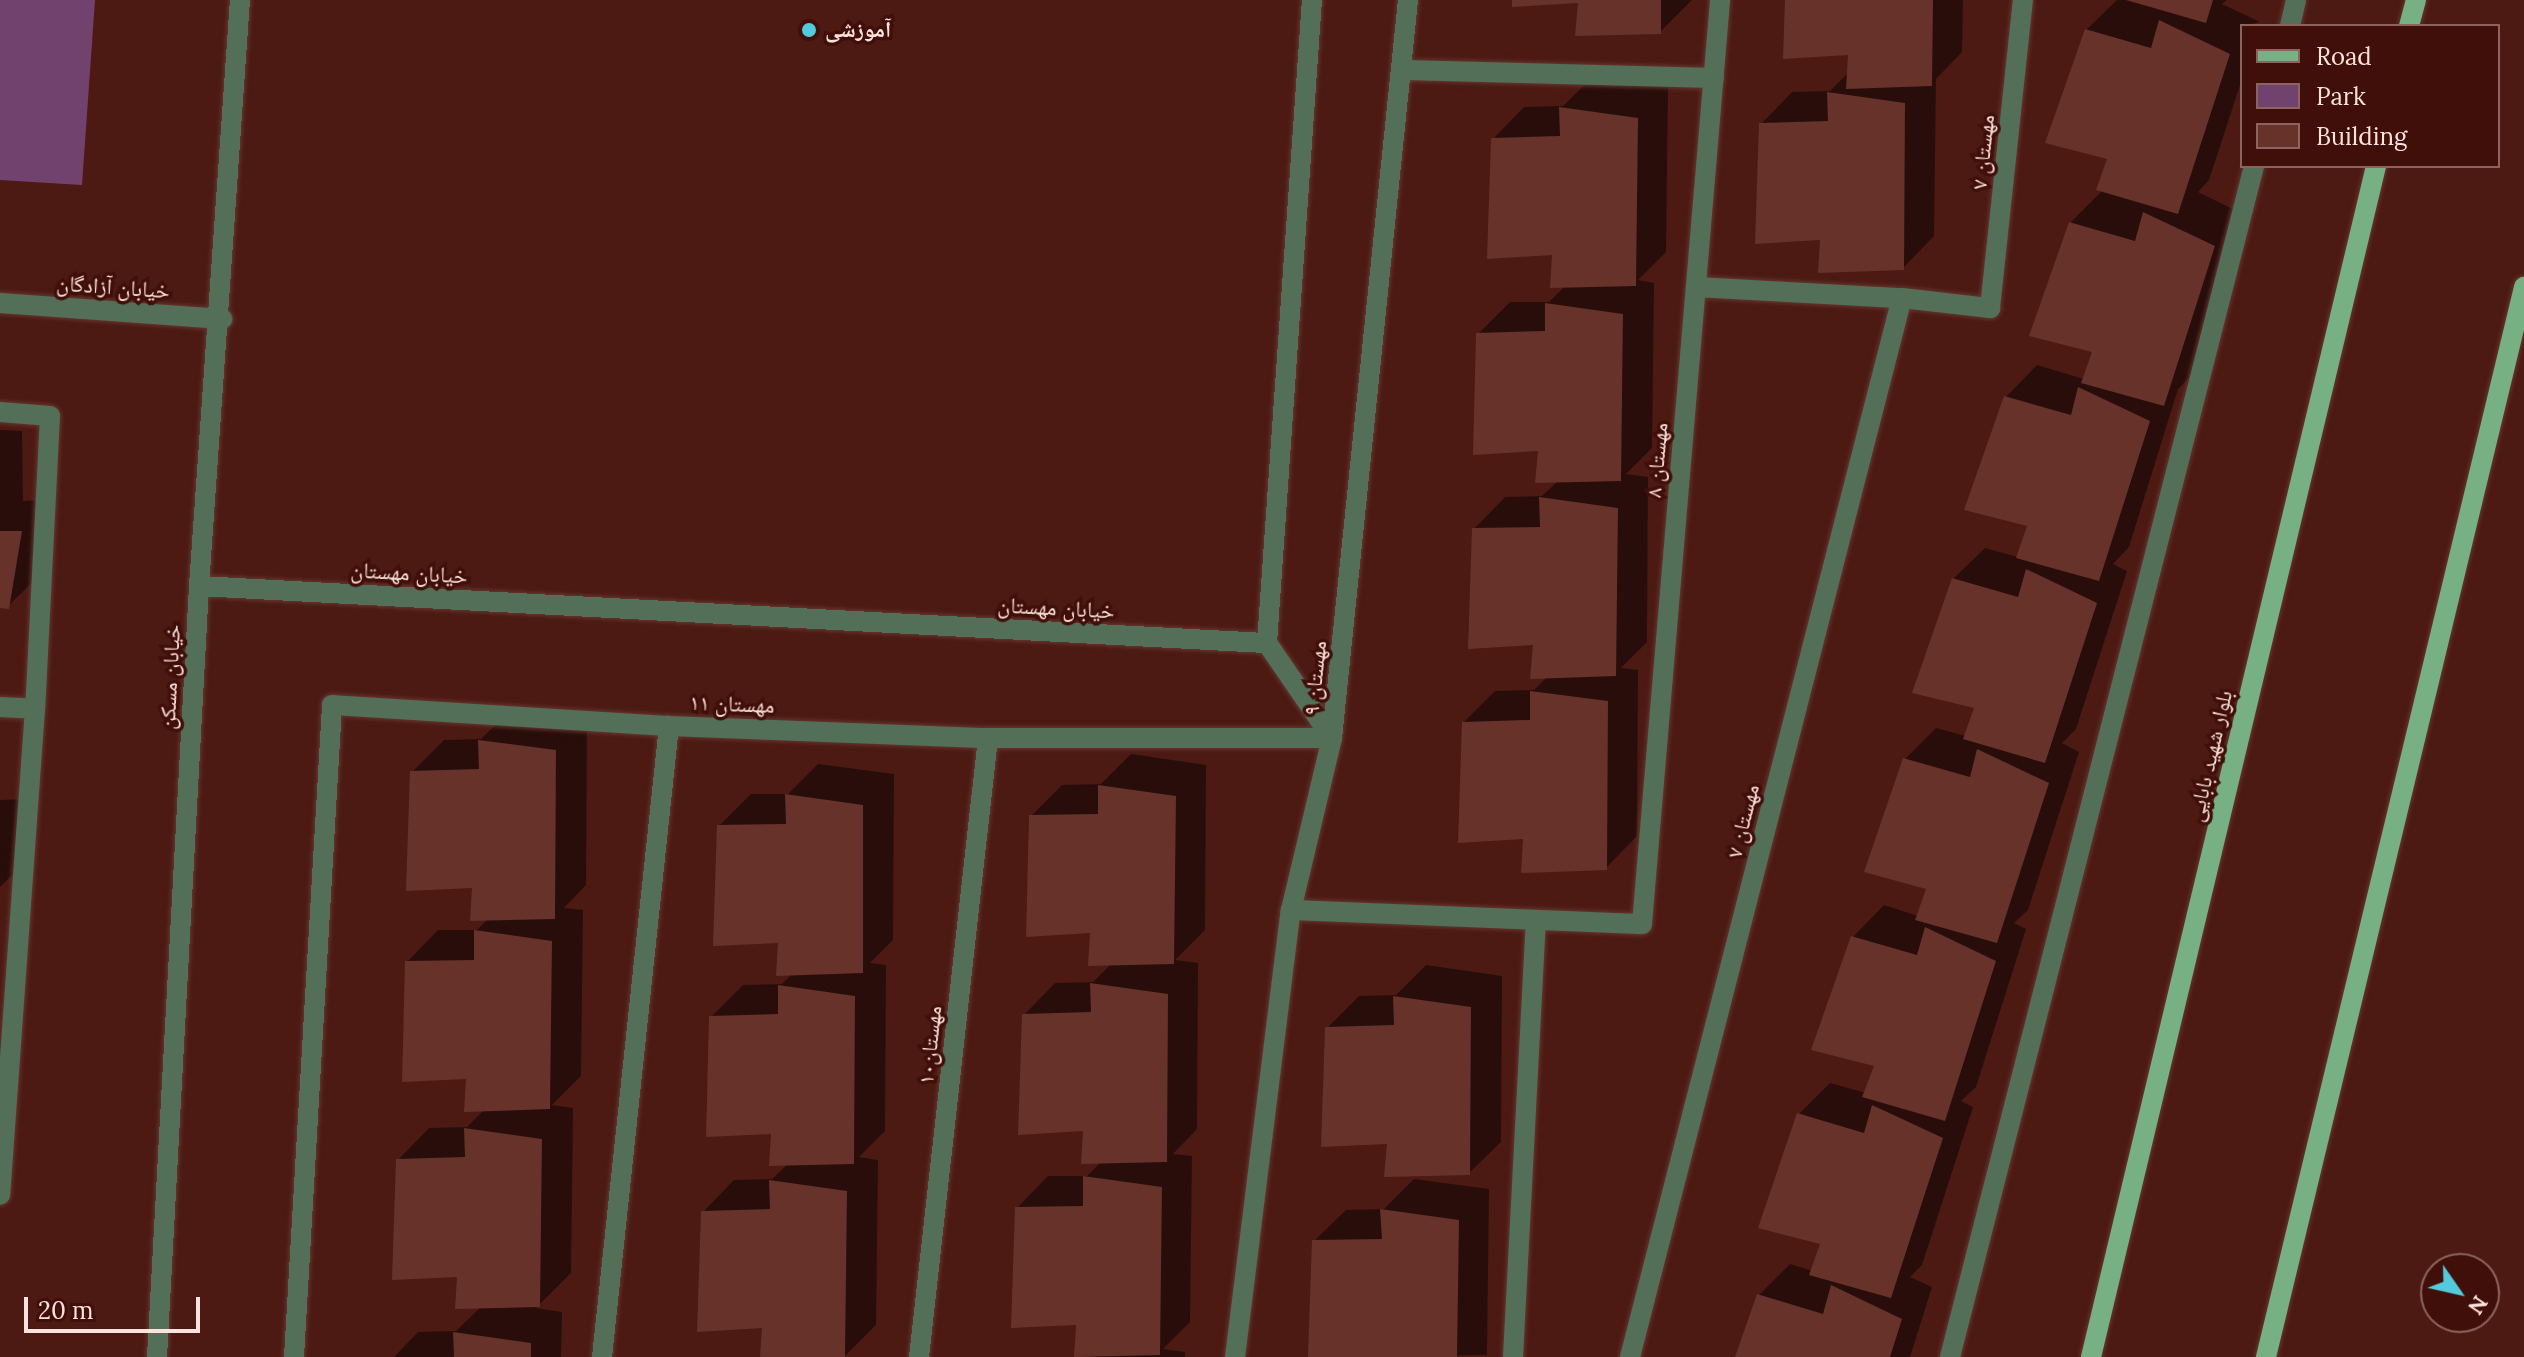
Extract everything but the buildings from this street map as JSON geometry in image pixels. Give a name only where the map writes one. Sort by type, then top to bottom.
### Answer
[{"type":"main road","points":[[2410,24],[2416,0]]},
{"type":"main road","name":"بلوار شهید بابایی","points":[[2091,1357],[2376,168]]},
{"type":"main road","points":[[2266,1357],[2524,287]]},
{"type":"street","name":"خیابان مسکن","points":[[157,1357],[199,586],[222,319],[240,0]]},
{"type":"street","points":[[1312,0],[1267,643],[1332,738]]},
{"type":"street","name":"مهستان ۹","points":[[1235,1357],[1291,910],[1332,738],[1405,70],[1408,0]]},
{"type":"street","name":"مهستان ۸","points":[[1536,922],[1642,924],[1720,0]]},
{"type":"street","name":"مهستان ۷","points":[[1630,1357],[1902,298],[1990,308],[2023,0]]},
{"type":"street","points":[[2290,24],[2296,0]]},
{"type":"street","points":[[1405,70],[1714,78]]},
{"type":"street","points":[[1950,1357],[2253,168]]},
{"type":"street","points":[[1696,287],[1902,298]]},
{"type":"street","name":"خیابان آزادگان","points":[[0,303],[222,319]]},
{"type":"street","points":[[0,412],[50,416],[35,709],[7,1000],[0,1195]]},
{"type":"street","name":"خیابان مهستان","points":[[199,586],[1267,643]]},
{"type":"street","points":[[294,1357],[332,705],[669,726]]},
{"type":"street","points":[[0,707],[35,709]]},
{"type":"street","name":"مهستان ۱۱","points":[[602,1357],[669,726],[988,738],[1332,738]]},
{"type":"street","name":"مهستان۱۰","points":[[919,1357],[988,738]]},
{"type":"street","points":[[1291,910],[1536,922],[1513,1357]]},
{"type":"green space","points":[[0,0],[95,0],[82,185],[0,180]]},
{"type":"place","name":"آموزشی","points":[[809,30]]}]
